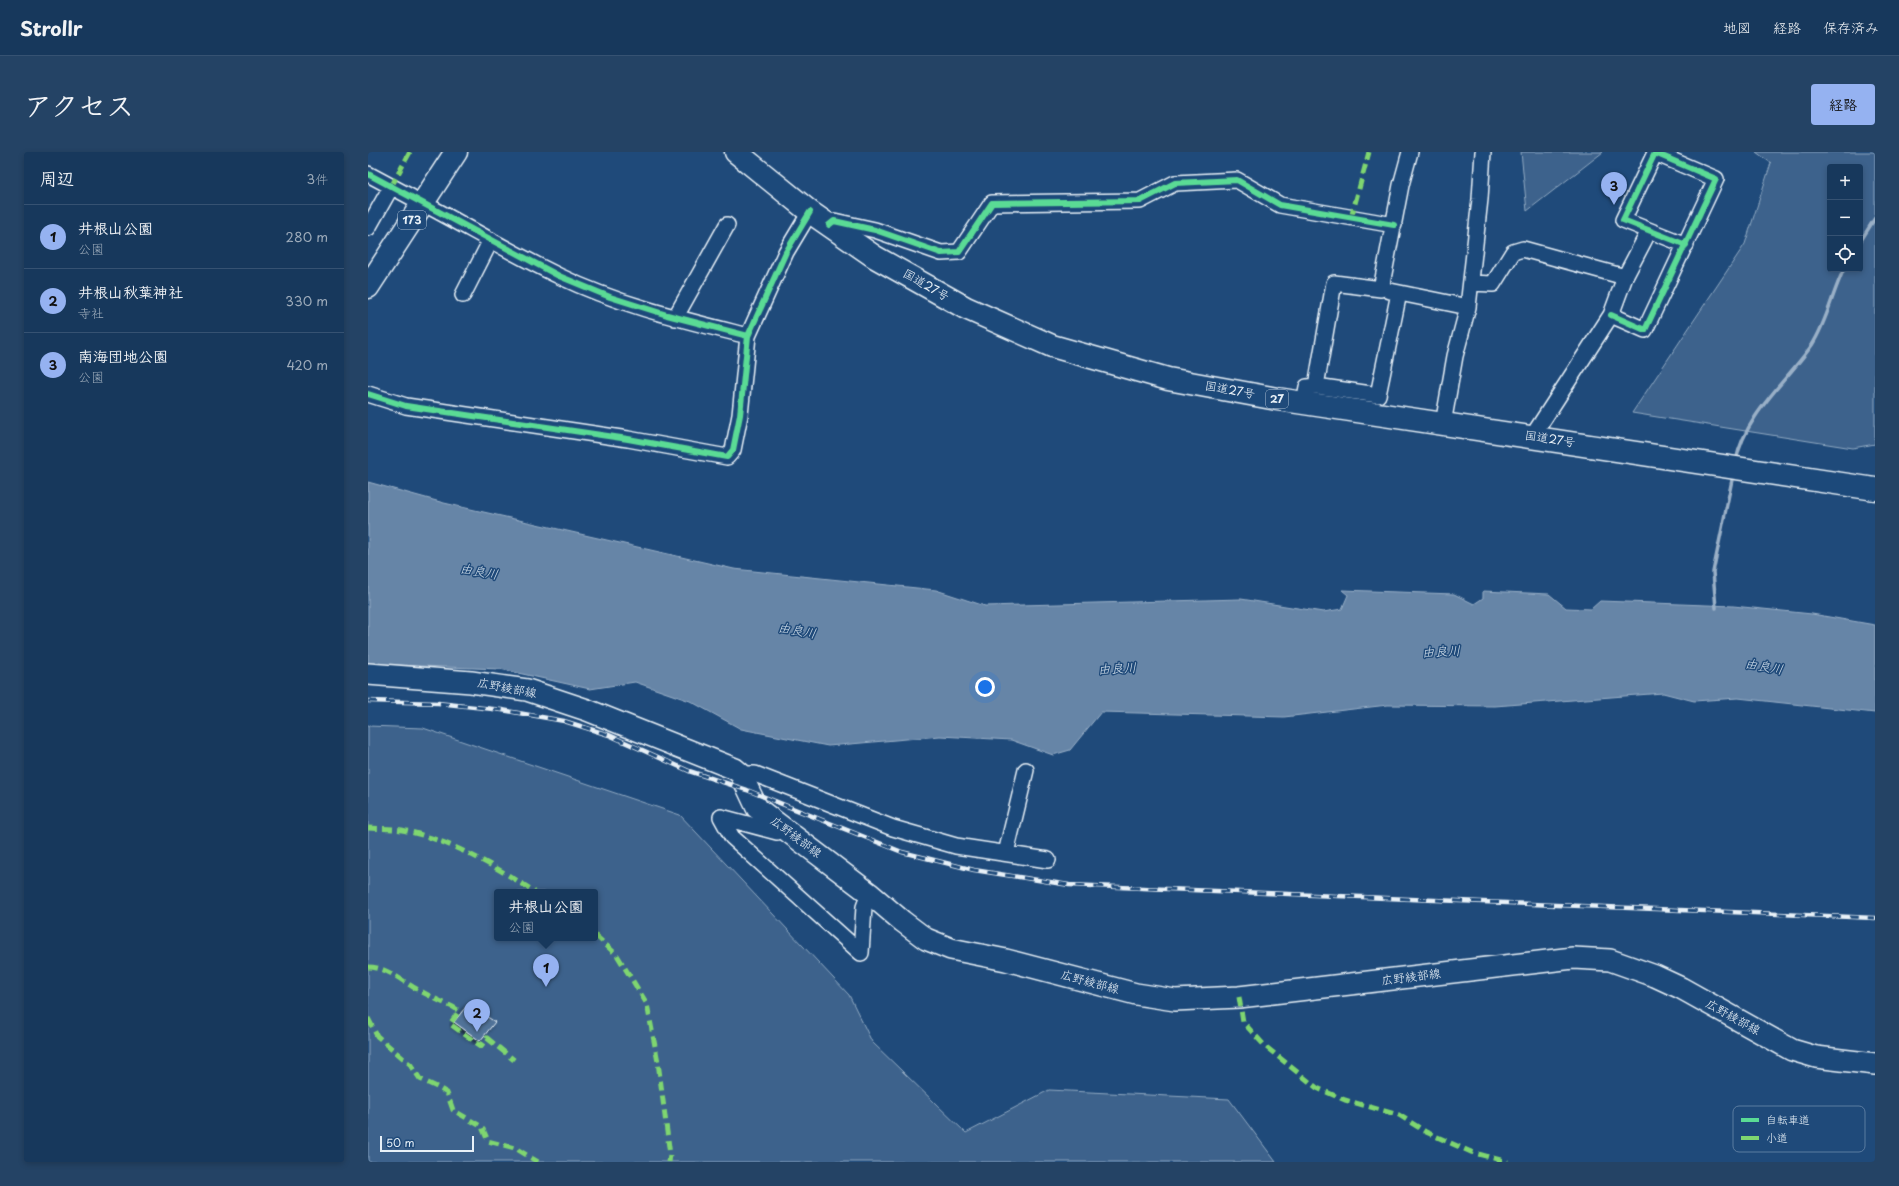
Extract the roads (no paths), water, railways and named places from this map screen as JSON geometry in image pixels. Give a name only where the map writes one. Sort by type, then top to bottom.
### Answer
[{"type":"highway","name":"173","points":[[368,287],[456,152]]},
{"type":"highway","name":"国道27号","points":[[736,152],[810,212],[876,257],[966,308],[1052,346],[1168,379],[1310,394],[1443,424],[1875,489]]},
{"type":"main road","name":"広野綾部線","points":[[368,674],[471,682],[527,690],[587,710],[735,769],[741,774],[757,808],[780,824],[926,939],[951,949],[1006,960],[1136,994],[1175,1000],[1239,997],[1573,958],[1610,960],[1643,971],[1681,988],[1792,1050],[1823,1058],[1875,1064]]},
{"type":"street","points":[[1381,289],[1410,152]]},
{"type":"street","points":[[1443,424],[1455,356],[1468,307],[1483,152]]},
{"type":"street","points":[[1611,315],[1645,330],[1686,245],[1716,179],[1655,152],[1622,220],[1649,232],[1686,245]]},
{"type":"street","points":[[368,174],[410,197]]},
{"type":"street","points":[[829,225],[834,222],[875,230],[941,253],[959,252],[992,203],[1140,201],[1175,183],[1237,180],[1280,205],[1394,225]]},
{"type":"street","points":[[368,228],[391,187]]},
{"type":"street","points":[[430,207],[559,276],[610,297],[675,318],[748,336]]},
{"type":"street","points":[[368,394],[406,406],[628,439],[727,457],[733,450],[740,415],[748,336],[786,252],[810,212]]},
{"type":"street","points":[[675,318],[727,225]]},
{"type":"street","points":[[1532,437],[1611,315],[1625,277],[1649,232]]},
{"type":"street","points":[[462,295],[492,240]]},
{"type":"street","points":[[1471,283],[1493,284],[1513,252],[1522,249],[1625,277]]},
{"type":"street","points":[[1399,293],[1378,395],[1310,394],[1334,283],[1381,289],[1468,307]]},
{"type":"street","points":[[1006,853],[1026,770]]},
{"type":"street","points":[[741,774],[755,774],[893,828],[956,846],[1048,860]]},
{"type":"street","points":[[780,824],[777,832],[721,817],[732,837],[861,953],[864,907],[869,893]]},
{"type":"water","name":"由良川","points":[[368,482],[444,503],[734,569],[936,590],[985,606],[1241,599],[1323,612],[1342,609],[1348,595],[1342,590],[1454,594],[1474,604],[1483,598],[1483,591],[1549,594],[1566,608],[1591,609],[1600,601],[1733,606],[1812,614],[1875,625],[1875,713],[1738,698],[1694,701],[1663,693],[1495,706],[1388,705],[1284,717],[1101,712],[1070,750],[1053,755],[1011,740],[940,736],[828,746],[741,729],[690,701],[635,682],[590,689],[500,669],[368,664]]},
{"type":"waterway","points":[[1863,237],[1875,218]]},
{"type":"waterway","points":[[1736,461],[1741,444],[1757,414],[1812,345],[1822,327],[1843,272]]},
{"type":"waterway","points":[[1716,608],[1713,572],[1733,475]]},
{"type":"railway","points":[[368,701],[438,703],[502,710],[564,721],[609,735],[689,771],[747,790],[902,852],[974,870],[1069,885],[1875,918]]},
{"type":"place","name":"南海団地公園","points":[[1614,205]]},
{"type":"place","name":"井根山公園","points":[[546,987]]},
{"type":"place","name":"井根山秋葉神社","points":[[477,1032]]}]
